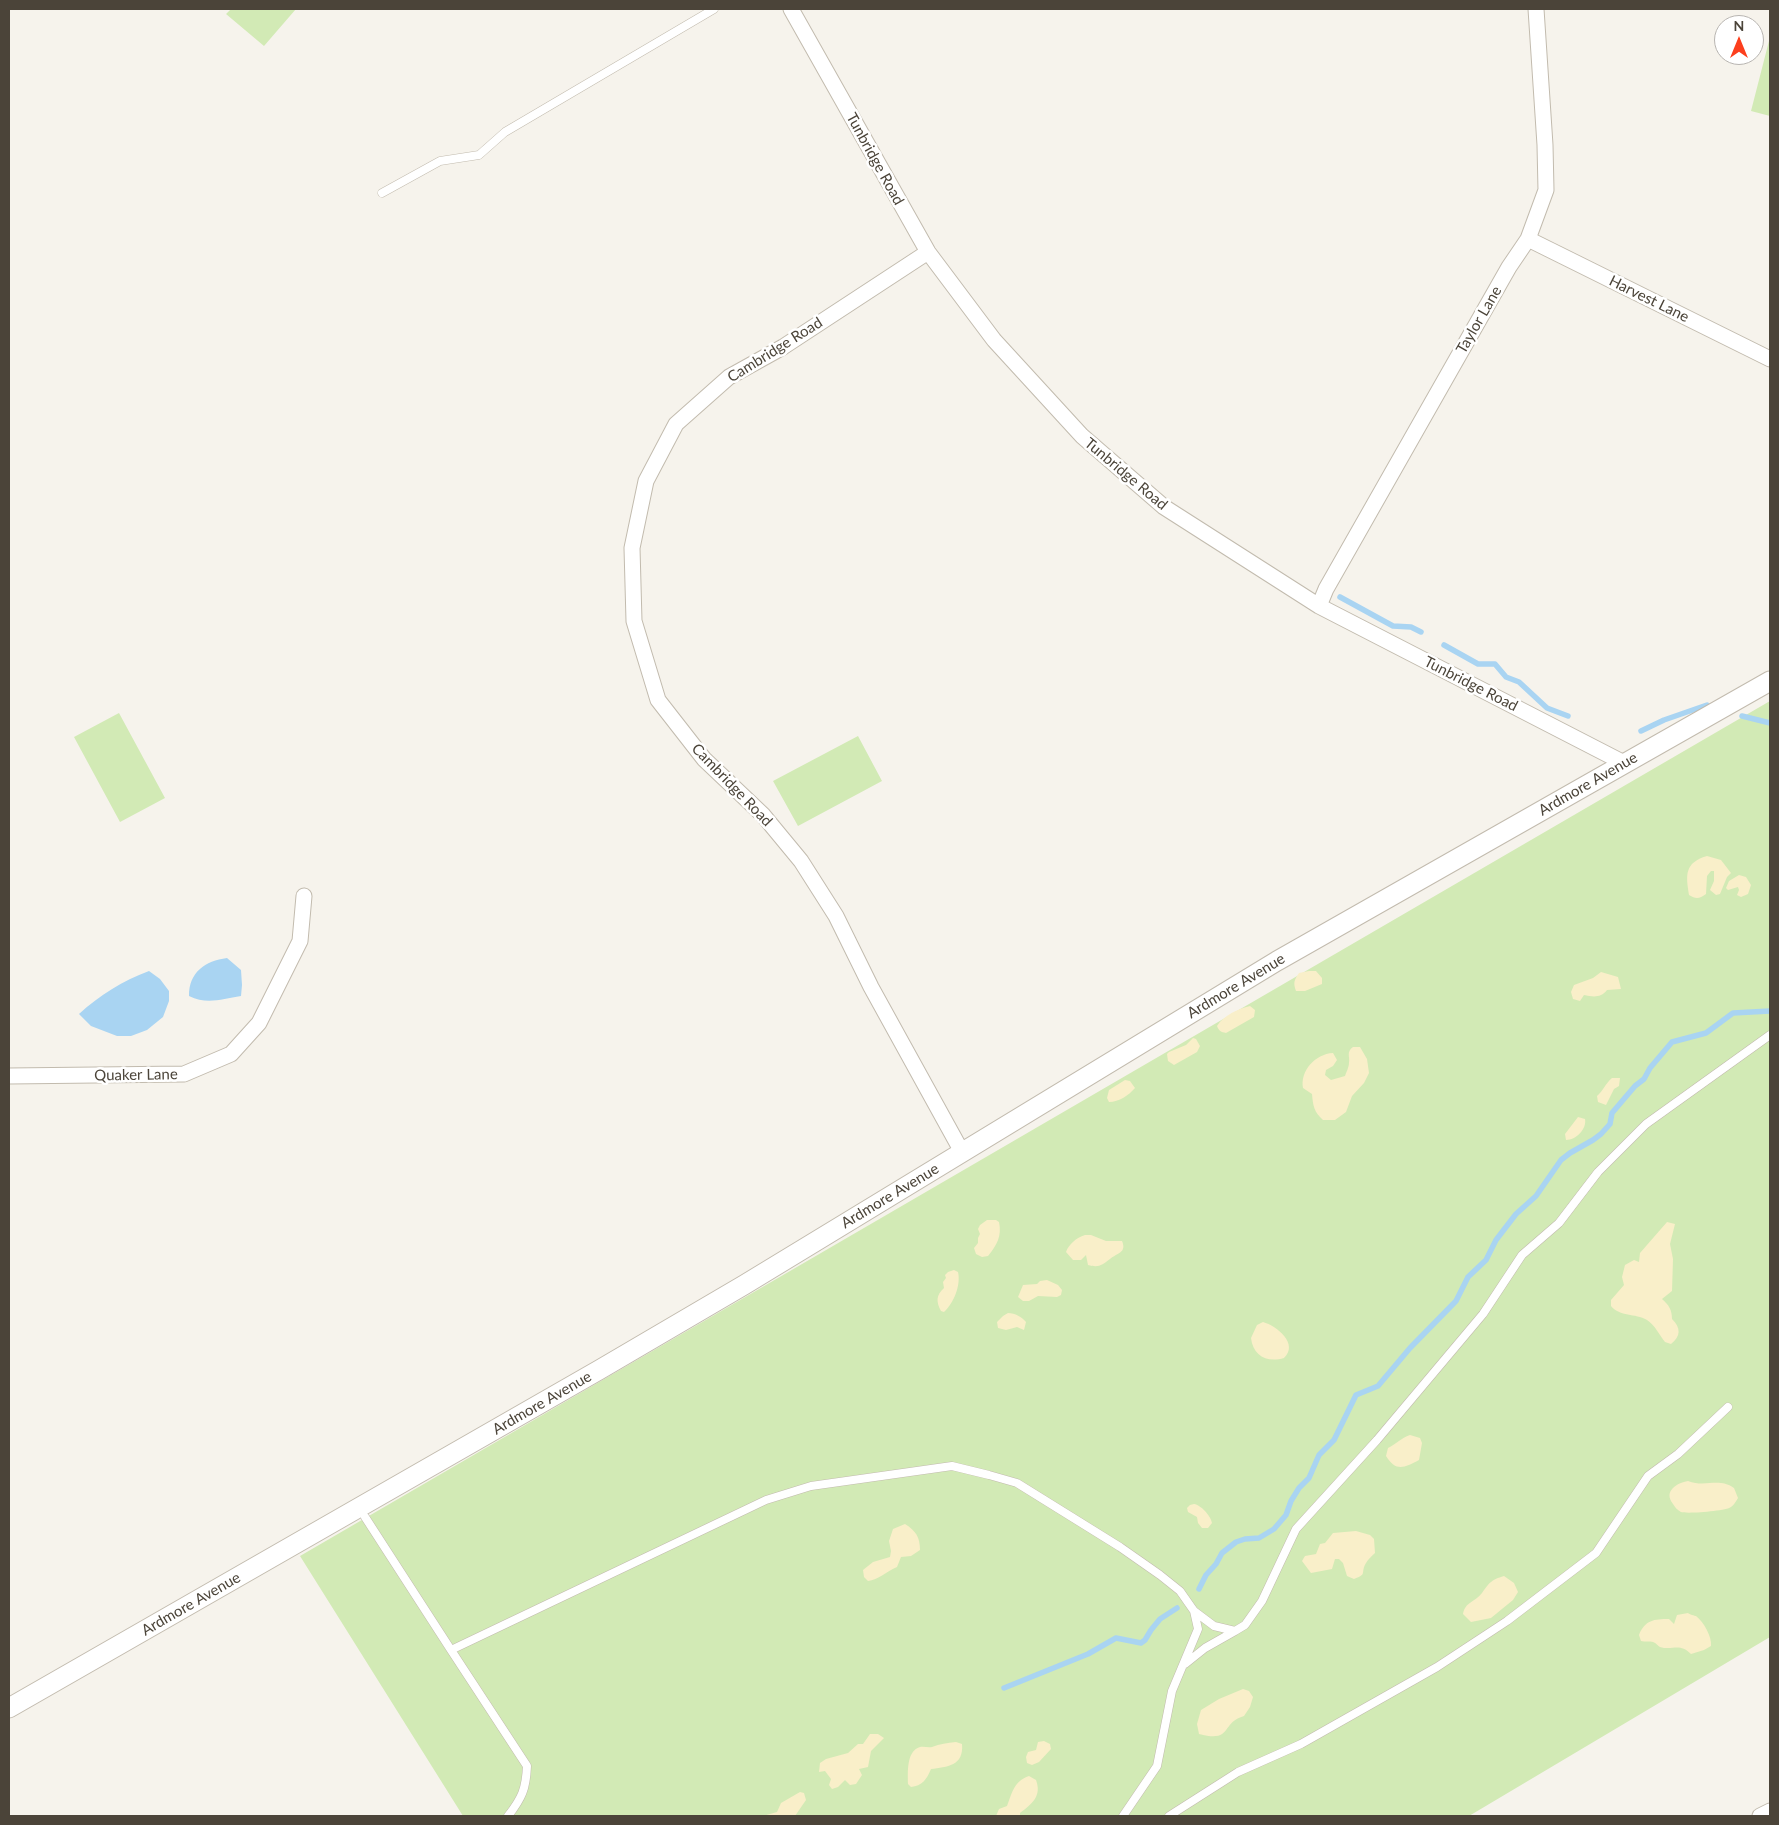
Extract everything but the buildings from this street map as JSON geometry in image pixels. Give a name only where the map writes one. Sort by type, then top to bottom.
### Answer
[{"type":"street","name":"Tunbridge Road","points":[[791,9],[928,252],[994,340],[1082,436],[1164,508],[1319,606],[1624,763]]},
{"type":"street","name":"Taylor Lane","points":[[1319,606],[1336,572],[1509,267],[1528,239],[1546,190],[1536,9]]},
{"type":"street","name":"Harvest Lane","points":[[1528,239],[1770,359]]},
{"type":"street","name":"Cambridge Road","points":[[928,252],[783,347],[729,377],[676,424],[646,481],[632,548],[634,621],[658,700],[704,759],[763,815],[801,861],[836,916],[871,987],[962,1152]]},
{"type":"street","name":"Ardmore Avenue","points":[[9,1708],[744,1285],[1277,960],[1770,681]]},
{"type":"street","name":"Quaker Lane","points":[[9,1076],[184,1074],[231,1054],[259,1023],[300,941],[304,896]]},
{"type":"street","points":[[1760,1816],[1770,1811]]},
{"type":"lane","points":[[382,193],[440,161],[479,155],[505,132],[714,9]]},
{"type":"lane","points":[[1183,1666],[1205,1648],[1245,1624],[1262,1602],[1296,1529],[1377,1440],[1483,1314],[1522,1255],[1559,1223],[1598,1172],[1646,1124],[1770,1035]]},
{"type":"lane","points":[[1169,1816],[1238,1772],[1301,1744],[1437,1667],[1507,1621],[1596,1553],[1648,1476],[1678,1454],[1728,1407]]},
{"type":"lane","points":[[451,1650],[766,1500],[812,1486],[952,1466],[1017,1483],[1120,1547],[1160,1575],[1180,1591],[1194,1611],[1214,1626],[1235,1630]]},
{"type":"lane","points":[[365,1517],[527,1766],[526,1785],[516,1806],[508,1816]]},
{"type":"lane","points":[[1123,1816],[1156,1766],[1172,1692],[1198,1629],[1194,1611]]},
{"type":"green space","points":[[231,9],[296,9],[264,46],[226,14]]},
{"type":"green space","points":[[1770,37],[1770,116],[1751,111]]},
{"type":"green space","points":[[1770,701],[1770,1637],[1469,1816],[463,1816],[300,1556]]},
{"type":"green space","points":[[119,713],[165,798],[120,822],[74,737]]},
{"type":"green space","points":[[858,736],[882,781],[798,826],[773,781]]},
{"type":"sand","points":[[1707,856],[1721,860],[1731,873],[1727,877],[1720,894],[1716,895],[1710,890],[1714,881],[1714,871],[1711,871],[1707,876],[1706,894],[1699,898],[1694,897],[1689,895],[1688,871],[1694,862]]},
{"type":"sand","points":[[1739,875],[1746,877],[1751,885],[1748,894],[1741,897],[1737,895],[1738,887],[1728,890],[1726,888],[1729,881]]},
{"type":"sand","points":[[1316,971],[1322,978],[1322,984],[1305,991],[1296,991],[1294,984],[1297,975]]},
{"type":"sand","points":[[1601,972],[1618,977],[1621,989],[1607,990],[1597,996],[1584,995],[1580,1001],[1573,999],[1571,992],[1574,985],[1593,978]]},
{"type":"sand","points":[[1250,1006],[1255,1010],[1254,1017],[1226,1033],[1221,1032],[1217,1026],[1220,1022],[1236,1011]]},
{"type":"sand","points":[[1193,1038],[1196,1039],[1200,1046],[1197,1052],[1174,1065],[1168,1061],[1167,1054],[1169,1052],[1186,1045]]},
{"type":"sand","points":[[1353,1047],[1360,1047],[1367,1059],[1369,1073],[1364,1083],[1352,1096],[1346,1112],[1335,1120],[1323,1120],[1315,1108],[1312,1094],[1303,1088],[1306,1070],[1320,1056],[1333,1053],[1337,1060],[1333,1066],[1326,1070],[1325,1075],[1331,1080],[1345,1076],[1349,1065],[1349,1052]]},
{"type":"sand","points":[[1612,1078],[1620,1078],[1619,1086],[1614,1089],[1606,1105],[1598,1102],[1597,1096]]},
{"type":"sand","points":[[1125,1080],[1130,1081],[1135,1088],[1124,1098],[1109,1102],[1107,1098],[1109,1090]]},
{"type":"sand","points":[[1578,1117],[1585,1119],[1583,1130],[1570,1140],[1566,1140],[1565,1134]]},
{"type":"sand","points":[[987,1220],[999,1222],[1000,1232],[991,1252],[988,1256],[982,1257],[976,1254],[974,1248],[978,1243],[980,1234],[978,1229]]},
{"type":"sand","points":[[1667,1222],[1675,1224],[1670,1244],[1673,1259],[1672,1291],[1662,1299],[1670,1308],[1672,1319],[1679,1332],[1677,1338],[1671,1344],[1665,1342],[1647,1320],[1619,1312],[1611,1306],[1611,1300],[1624,1285],[1622,1277],[1625,1265],[1634,1260],[1639,1262],[1640,1253]]},
{"type":"sand","points":[[1085,1235],[1091,1235],[1106,1241],[1122,1241],[1123,1248],[1098,1266],[1088,1265],[1086,1255],[1081,1260],[1073,1260],[1066,1252],[1067,1249],[1073,1242]]},
{"type":"sand","points":[[954,1270],[958,1272],[958,1288],[951,1304],[944,1312],[941,1311],[938,1305],[938,1296],[944,1288],[945,1275]]},
{"type":"sand","points":[[1047,1280],[1058,1285],[1062,1290],[1061,1295],[1057,1297],[1038,1296],[1029,1301],[1023,1301],[1018,1297],[1023,1285],[1037,1284],[1040,1281]]},
{"type":"sand","points":[[1008,1313],[1020,1317],[1026,1322],[1024,1330],[1017,1327],[1006,1330],[998,1328],[997,1322]]},
{"type":"sand","points":[[1263,1322],[1280,1331],[1288,1342],[1288,1353],[1284,1358],[1272,1360],[1262,1357],[1252,1344],[1251,1338],[1257,1325]]},
{"type":"sand","points":[[1410,1435],[1420,1438],[1422,1443],[1419,1460],[1401,1467],[1393,1464],[1386,1456],[1388,1448]]},
{"type":"sand","points":[[1688,1481],[1701,1484],[1723,1483],[1734,1488],[1738,1498],[1731,1507],[1722,1510],[1681,1512],[1670,1499],[1670,1492],[1676,1486]]},
{"type":"sand","points":[[1194,1504],[1203,1509],[1210,1517],[1212,1523],[1208,1528],[1202,1528],[1198,1523],[1197,1517],[1188,1512],[1187,1508]]},
{"type":"sand","points":[[905,1524],[917,1535],[920,1550],[911,1556],[901,1557],[897,1567],[868,1581],[864,1577],[863,1570],[873,1562],[890,1557],[889,1541],[893,1529]]},
{"type":"sand","points":[[1356,1531],[1370,1535],[1374,1539],[1375,1553],[1364,1566],[1362,1574],[1358,1577],[1354,1579],[1347,1576],[1343,1563],[1339,1559],[1335,1559],[1332,1569],[1311,1573],[1302,1561],[1305,1556],[1316,1554],[1320,1544],[1325,1543],[1333,1533]]},
{"type":"sand","points":[[1504,1576],[1514,1583],[1518,1592],[1513,1600],[1491,1618],[1471,1622],[1463,1614],[1468,1604],[1479,1596],[1491,1582]]},
{"type":"sand","points":[[1688,1613],[1696,1616],[1705,1626],[1709,1634],[1711,1646],[1691,1654],[1683,1648],[1665,1648],[1653,1642],[1641,1641],[1639,1635],[1647,1623],[1659,1619],[1669,1619],[1674,1624],[1677,1615]]},
{"type":"sand","points":[[1243,1689],[1249,1691],[1253,1697],[1250,1707],[1244,1716],[1237,1719],[1222,1734],[1217,1736],[1199,1734],[1197,1724],[1201,1710],[1219,1699]]},
{"type":"sand","points":[[870,1734],[878,1734],[884,1738],[871,1751],[868,1767],[859,1769],[862,1775],[856,1784],[850,1785],[845,1780],[838,1787],[832,1789],[829,1785],[831,1779],[825,1771],[819,1772],[820,1763],[826,1759],[848,1753],[858,1744],[863,1744]]},
{"type":"sand","points":[[1044,1741],[1050,1744],[1051,1749],[1039,1762],[1032,1765],[1027,1763],[1026,1757],[1028,1752],[1036,1750],[1038,1742]]},
{"type":"sand","points":[[956,1742],[962,1744],[962,1751],[957,1761],[948,1766],[931,1769],[921,1784],[911,1787],[908,1784],[910,1758],[915,1749]]},
{"type":"sand","points":[[1029,1776],[1036,1780],[1038,1786],[1037,1795],[1032,1803],[1020,1813],[1020,1816],[996,1816],[999,1809],[1007,1806],[1017,1784]]},
{"type":"sand","points":[[800,1792],[804,1793],[806,1800],[795,1816],[763,1816],[777,1812],[781,1803]]},
{"type":"water","points":[[227,958],[241,970],[241,996],[208,1001],[189,996],[192,980],[200,969],[212,962]]},
{"type":"water","points":[[149,971],[160,979],[169,991],[169,1001],[163,1017],[147,1030],[131,1036],[117,1036],[91,1026],[79,1014],[112,989]]},
{"type":"waterway","points":[[1340,597],[1393,626],[1411,627],[1421,632]]},
{"type":"waterway","points":[[1444,645],[1478,664],[1495,664],[1506,677],[1519,682],[1547,708],[1568,716]]},
{"type":"waterway","points":[[1641,731],[1664,720],[1707,705]]},
{"type":"waterway","points":[[1742,716],[1770,723]]},
{"type":"waterway","points":[[1199,1589],[1206,1575],[1216,1564],[1222,1553],[1236,1542],[1259,1538],[1274,1529],[1286,1515],[1291,1501],[1299,1488],[1309,1478],[1319,1455],[1334,1440],[1356,1395],[1378,1386],[1410,1348],[1456,1301],[1468,1277],[1486,1260],[1496,1240],[1516,1214],[1536,1196],[1561,1160],[1601,1134],[1610,1124],[1612,1113],[1635,1086],[1644,1079],[1650,1068],[1672,1042],[1706,1033],[1733,1013],[1770,1011]]},
{"type":"waterway","points":[[1004,1688],[1088,1654],[1116,1638],[1141,1643],[1160,1619],[1177,1608]]}]
